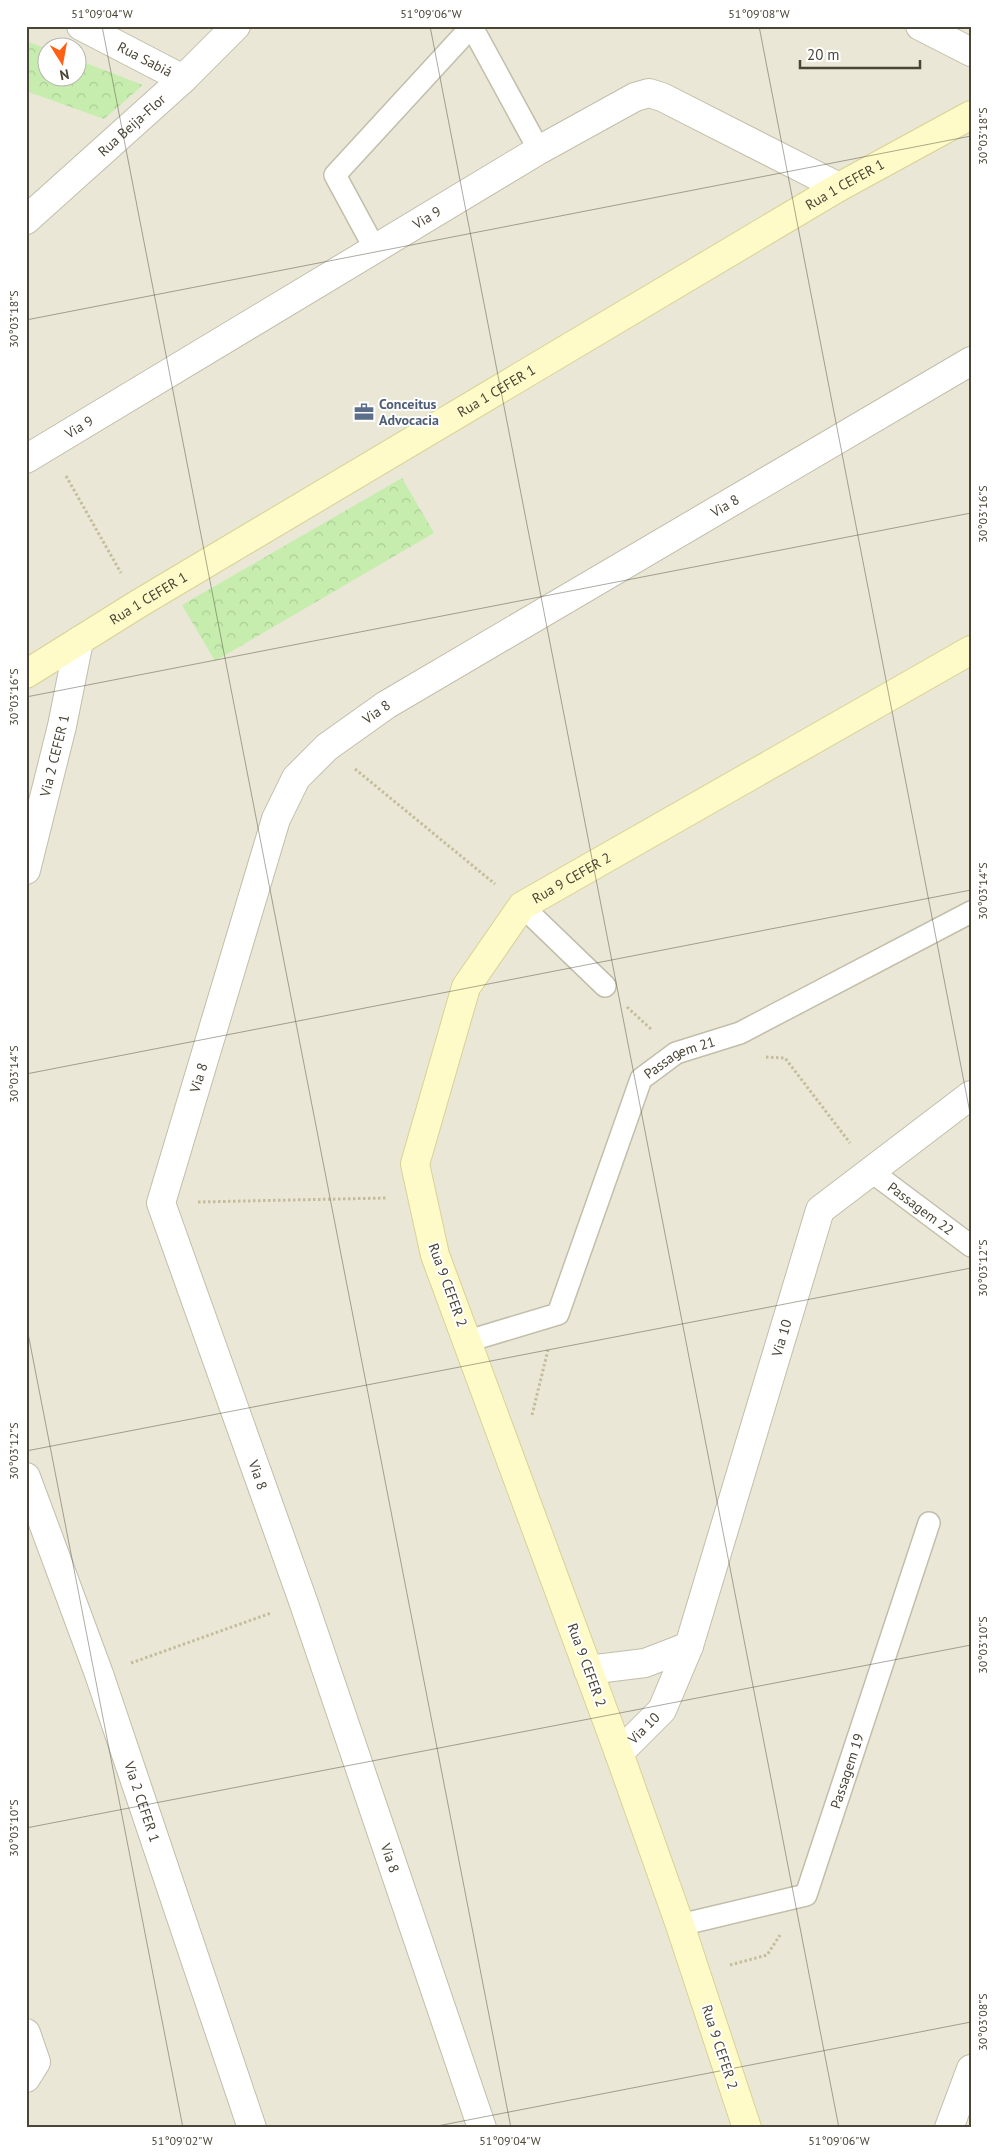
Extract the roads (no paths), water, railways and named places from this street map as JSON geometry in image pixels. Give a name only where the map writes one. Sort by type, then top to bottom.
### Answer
[{"type":"street","name":"Rua Sabiá","points":[[81,26],[183,79]]},
{"type":"street","name":"Rua Beija-Flor","points":[[26,220],[183,79],[236,26]]},
{"type":"street","points":[[920,26],[971,52]]},
{"type":"street","name":"Via 9","points":[[38,452],[538,150],[635,97],[649,94],[662,97],[839,187]]},
{"type":"street","name":"Rua 1 CEFER 1","points":[[26,674],[138,604],[839,187],[971,115]]},
{"type":"street","name":"Via 8","points":[[482,2128],[303,1602],[161,1203],[276,819],[296,778],[327,747],[386,705],[971,361]]},
{"type":"street","name":"Via 2 CEFER 1","points":[[26,870],[62,726],[79,641]]},
{"type":"street","name":"Rua 9 CEFER 2","points":[[747,2128],[680,1925],[619,1753],[435,1255],[415,1164],[466,987],[522,906],[971,650]]},
{"type":"street","name":"Via 10","points":[[619,1753],[662,1710],[689,1646],[820,1210],[971,1096]]},
{"type":"street","name":"Via 2 CEFER 1","points":[[26,1477],[99,1674],[252,2128]]},
{"type":"street","points":[[588,1670],[645,1663],[689,1646]]},
{"type":"street","points":[[26,2033],[36,2062],[26,2078]]},
{"type":"street","points":[[949,2128],[971,2069]]},
{"type":"lane","points":[[375,249],[335,175],[472,26],[538,150]]},
{"type":"lane","points":[[522,906],[605,986]]},
{"type":"lane","name":"Passagem 21","points":[[468,1341],[558,1314],[641,1079],[676,1053],[740,1033],[971,912]]},
{"type":"lane","name":"Passagem 22","points":[[872,1172],[971,1246]]},
{"type":"lane","name":"Passagem 19","points":[[680,1925],[806,1895],[930,1523]]},
{"type":"place","name":"Conceitus Advocacia","points":[[364,412]]}]
